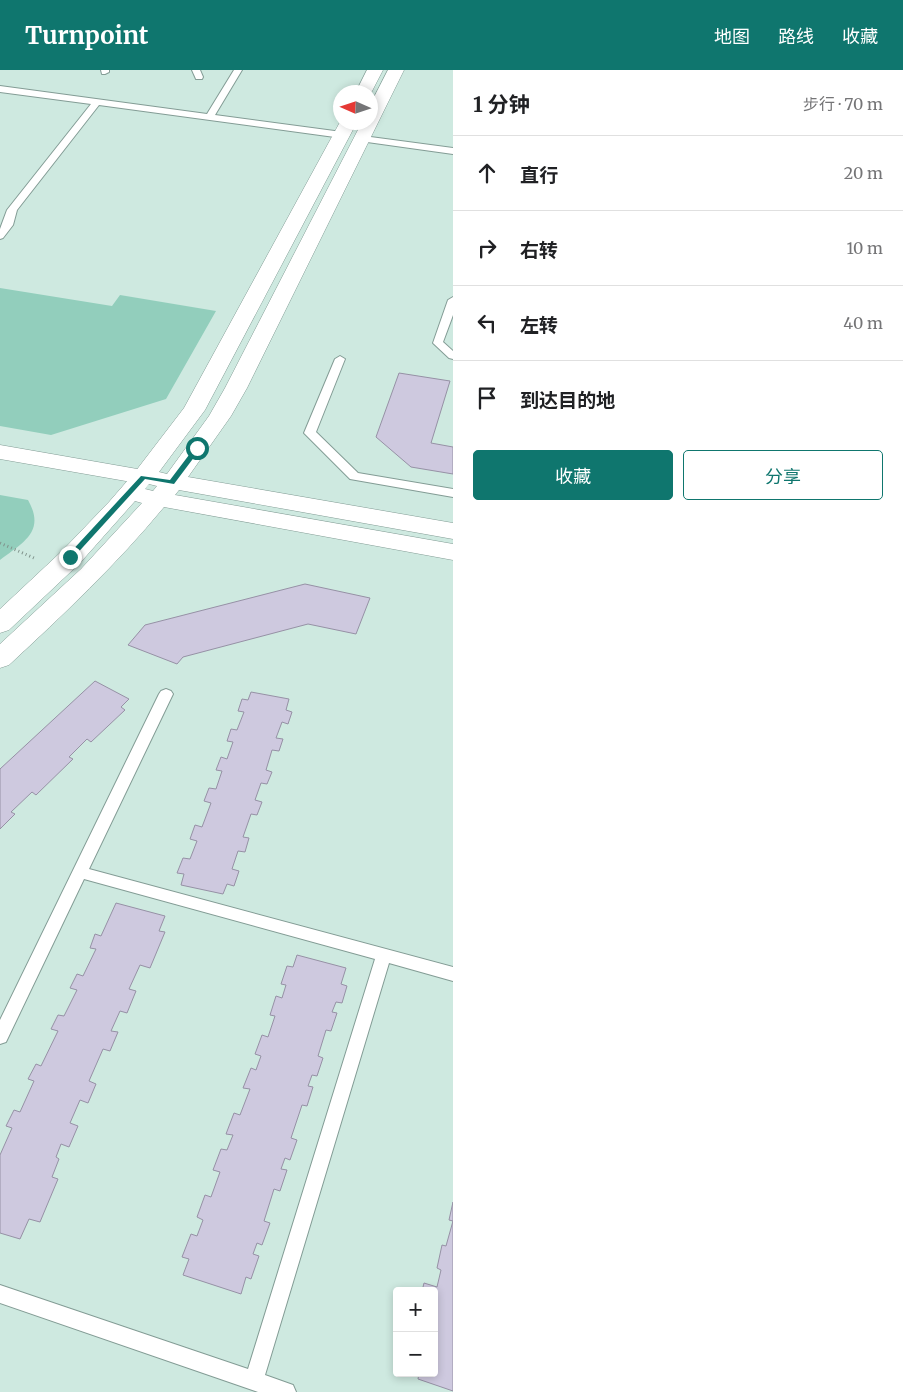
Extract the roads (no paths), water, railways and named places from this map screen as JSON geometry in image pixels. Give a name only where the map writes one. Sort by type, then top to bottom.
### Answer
[{"type":"street","points":[[368,85],[375,70]]},
{"type":"street","points":[[0,624],[58,569],[136,485],[194,410],[351,132],[396,70]]},
{"type":"street","points":[[0,659],[96,567],[165,490],[220,416],[351,132]]},
{"type":"street","points":[[0,452],[136,485],[453,531]]},
{"type":"street","points":[[0,471],[136,485]]},
{"type":"street","points":[[165,490],[453,552]]},
{"type":"lane","points":[[210,117],[238,70]]},
{"type":"lane","points":[[0,89],[210,117],[351,132],[453,151]]},
{"type":"lane","points":[[0,236],[8,225],[12,210],[97,102]]},
{"type":"lane","points":[[453,300],[438,343],[453,356]]},
{"type":"lane","points":[[340,359],[310,433],[354,476],[453,493]]},
{"type":"lane","points":[[0,1037],[166,694]]},
{"type":"lane","points":[[80,872],[453,974]]},
{"type":"lane","points":[[254,1381],[384,955]]},
{"type":"lane","points":[[0,1294],[286,1392]]}]
